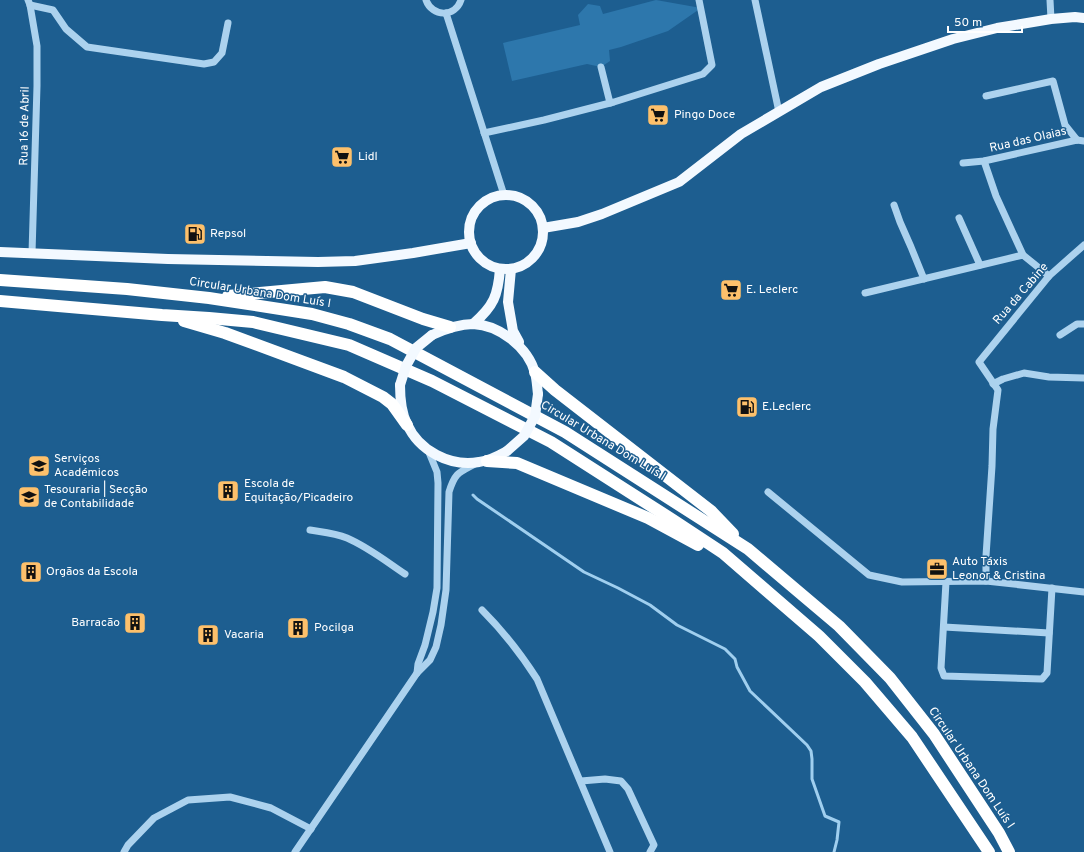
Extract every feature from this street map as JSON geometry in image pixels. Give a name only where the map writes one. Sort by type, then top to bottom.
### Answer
[{"type":"highway","name":"Circular Urbana Dom Luís I","points":[[0,280],[127,289],[209,298],[312,314],[349,324],[390,339],[565,432],[748,549],[839,626],[890,678],[934,734],[1009,852]]},
{"type":"highway","points":[[209,298],[325,287],[353,292],[423,319],[450,326]]},
{"type":"highway","points":[[0,301],[253,322],[349,345],[432,381],[550,442],[723,553],[819,636],[865,682],[912,738],[989,852]]},
{"type":"highway","points":[[157,315],[232,336],[344,377],[383,397],[392,404],[407,425]]},
{"type":"highway","points":[[535,372],[555,390],[711,511],[748,549]]},
{"type":"highway","points":[[482,462],[517,463],[648,518],[702,546],[723,553]]},
{"type":"main road","points":[[543,228],[578,222],[602,214],[679,182],[741,134],[821,87],[879,64],[953,39],[997,28],[1052,19],[1075,17],[1084,18]]},
{"type":"main road","points":[[504,194],[516,196],[528,201],[537,210],[543,228],[544,234],[541,247],[534,257],[524,265],[511,269],[500,269],[489,265],[480,258],[473,249],[470,238],[470,226],[473,215],[481,205],[491,198],[504,194]]},
{"type":"main road","points":[[0,252],[168,259],[318,262],[355,261],[471,243]]},
{"type":"main road","points":[[474,324],[484,314],[496,296],[500,269]]},
{"type":"main road","points":[[511,269],[508,302],[513,332],[526,354],[535,372],[538,394],[534,416],[524,436],[508,451],[482,462],[464,463],[451,461],[428,450],[416,438],[407,425],[400,405],[400,385],[406,366],[416,348],[432,335],[450,326],[474,324],[494,328],[512,339],[526,354]]},
{"type":"street","points":[[426,0],[429,7],[440,14],[446,14],[452,11],[457,7],[461,0]]},
{"type":"street","points":[[484,133],[544,120],[610,103],[703,74],[712,64],[699,0]]},
{"type":"street","points":[[755,0],[779,112]]},
{"type":"street","points":[[1050,0],[1052,19]]},
{"type":"street","points":[[29,2],[53,10],[66,29],[87,47],[204,64],[214,62],[222,53],[228,23]]},
{"type":"street","name":"Rua 16 de Abril","points":[[29,2],[37,46],[32,253]]},
{"type":"street","points":[[446,14],[504,194]]},
{"type":"street","points":[[601,67],[610,103]]},
{"type":"street","points":[[986,96],[1054,80],[1065,125],[1080,140]]},
{"type":"street","name":"Rua das Olaias","points":[[963,163],[984,161],[1080,140]]},
{"type":"street","points":[[984,161],[996,196],[1023,255],[1048,276]]},
{"type":"street","points":[[894,205],[924,279]]},
{"type":"street","points":[[959,218],[980,266]]},
{"type":"street","name":"Rua da Cabine","points":[[993,384],[979,362],[1048,276],[1084,245]]},
{"type":"street","points":[[865,293],[1023,255]]},
{"type":"street","points":[[1060,335],[1077,324],[1084,324]]},
{"type":"street","points":[[986,581],[986,544],[992,466],[993,429],[998,390],[993,384],[1003,379],[1024,373],[1049,377],[1084,378]]},
{"type":"street","points":[[417,673],[418,664],[425,645],[437,588],[438,483],[437,472],[428,450]]},
{"type":"street","points":[[295,852],[417,673],[430,660],[436,647],[446,590],[449,492],[452,482],[458,473],[482,462]]},
{"type":"street","points":[[768,492],[869,575],[902,582],[986,581],[1084,592]]},
{"type":"street","points":[[310,530],[329,533],[360,544],[405,574]]},
{"type":"street","points":[[946,582],[941,668],[944,676],[1042,679],[1047,673],[1052,588]]},
{"type":"street","points":[[437,588],[446,590]]},
{"type":"street","points":[[482,610],[499,627],[524,659],[537,680],[610,852]]},
{"type":"street","points":[[944,627],[1049,633]]},
{"type":"street","points":[[581,781],[605,779],[621,781],[628,789],[654,845],[650,852]]},
{"type":"street","points":[[124,852],[128,845],[154,818],[188,800],[230,797],[271,808],[311,829]]},
{"type":"shaded area","points":[[656,0],[701,8],[668,31],[609,50],[610,61],[601,67],[587,64],[512,81],[503,43],[580,25],[578,15],[588,4],[600,6],[603,14]]},
{"type":"waterway","points":[[473,495],[584,572],[650,605],[677,625],[725,649],[735,659],[737,667],[750,691],[807,745],[811,751],[812,779],[825,816],[839,822],[834,852]]},
{"type":"place","name":"Pingo Doce","points":[[658,115]]},
{"type":"place","name":"Lidl","points":[[342,157]]},
{"type":"place","name":"Repsol","points":[[195,234]]},
{"type":"place","name":"E. Leclerc","points":[[731,290]]},
{"type":"place","name":"E.Leclerc","points":[[747,407]]},
{"type":"place","name":"Serviços Académicos","points":[[39,466]]},
{"type":"place","name":"Escola de Equitação/Picadeiro","points":[[228,491]]},
{"type":"place","name":"Tesouraria | Secção de Contabilidade","points":[[29,497]]},
{"type":"place","name":"Auto Táxis Leonor & Cristina","points":[[937,569]]},
{"type":"place","name":"Orgãos da Escola","points":[[31,572]]},
{"type":"place","name":"Barracão","points":[[135,623]]},
{"type":"place","name":"Pocilga","points":[[298,628]]},
{"type":"place","name":"Vacaria","points":[[208,635]]}]
